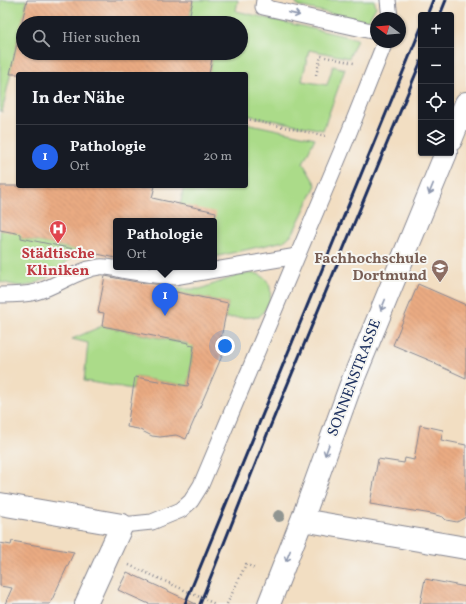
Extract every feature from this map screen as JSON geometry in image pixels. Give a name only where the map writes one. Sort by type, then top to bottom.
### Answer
[{"type":"street","points":[[454,133],[466,103]]},
{"type":"street","name":"SONNENSTRASSE","points":[[269,604],[302,520],[350,387],[445,156]]},
{"type":"street","points":[[0,504],[122,524],[86,604]]},
{"type":"street","points":[[302,520],[466,548]]},
{"type":"lane","points":[[264,0],[263,7],[370,31]]},
{"type":"lane","points":[[388,0],[389,12]]},
{"type":"lane","points":[[122,524],[152,522],[181,510],[191,501],[201,485],[384,48]]},
{"type":"lane","points":[[217,270],[297,256]]},
{"type":"lane","points":[[0,295],[24,295],[38,292],[84,270],[98,267],[113,268]]},
{"type":"lane","points":[[123,270],[174,277],[215,270]]},
{"type":"path","points":[[316,75],[321,56],[348,62]]},
{"type":"path","points":[[248,119],[317,134]]},
{"type":"path","points":[[226,604],[246,564],[258,569]]},
{"type":"path","points":[[134,568],[215,604]]},
{"type":"green space","points":[[0,0],[27,0],[23,16],[16,16],[16,49],[2,112],[0,111]]},
{"type":"green space","points":[[193,0],[238,0],[236,11],[357,39],[349,58],[309,50],[302,81],[327,85],[333,66],[345,69],[323,130],[248,115],[248,72],[209,72],[212,60],[248,60],[248,16],[190,16]]},
{"type":"green space","points":[[294,0],[374,0],[376,7],[373,12],[370,12],[370,17],[367,22],[298,6]]},
{"type":"green space","points":[[248,123],[315,138],[303,163],[316,185],[293,233],[284,241],[217,256],[217,218],[178,218],[184,188],[248,188]]},
{"type":"green space","points":[[0,230],[22,232],[21,238],[79,250],[40,282],[22,286],[0,282]]},
{"type":"green space","points":[[242,274],[258,274],[266,279],[270,287],[270,300],[259,317],[225,318],[228,303],[162,289],[200,289]]},
{"type":"green space","points":[[102,326],[194,345],[188,386],[135,377],[133,389],[84,381],[88,343],[72,339]]},
{"type":"building","points":[[27,0],[193,0],[190,16],[23,16]]},
{"type":"building","points":[[16,48],[16,60],[212,60],[209,72],[16,72],[16,74],[10,74]]},
{"type":"building","points":[[0,186],[16,186],[16,188],[154,188],[152,198],[216,212],[215,218],[113,218],[113,257],[21,238],[21,234],[0,230]]},
{"type":"building","points":[[105,276],[163,285],[162,289],[228,303],[219,348],[225,349],[186,439],[176,435],[160,437],[152,436],[138,429],[127,427],[135,377],[188,386],[194,346],[188,345],[189,343],[102,326],[104,313],[98,312]]},
{"type":"building","points":[[418,284],[466,305],[466,378],[435,364],[436,363],[393,345]]},
{"type":"building","points":[[420,425],[443,430],[441,440],[466,445],[466,517],[457,522],[446,520],[443,517],[432,514],[370,504],[378,459],[404,463],[405,458],[414,460]]},
{"type":"building","points":[[12,541],[74,552],[50,604],[5,604],[12,588],[0,586],[0,543],[11,545]]},
{"type":"building","points":[[127,572],[196,604],[149,604],[118,590]]},
{"type":"building","points":[[425,579],[466,587],[466,604],[420,604]]},
{"type":"railway","points":[[428,12],[433,0]]},
{"type":"railway","points":[[441,12],[446,0]]},
{"type":"railway","points":[[185,604],[418,35]]},
{"type":"railway","points":[[200,604],[270,427],[418,68]]},
{"type":"place","name":"Städtische Kliniken","points":[[58,244]]},
{"type":"place","name":"Fachhochschule Dortmund","points":[[440,283]]},
{"type":"place","name":"Pathologie","points":[[165,316]]}]
